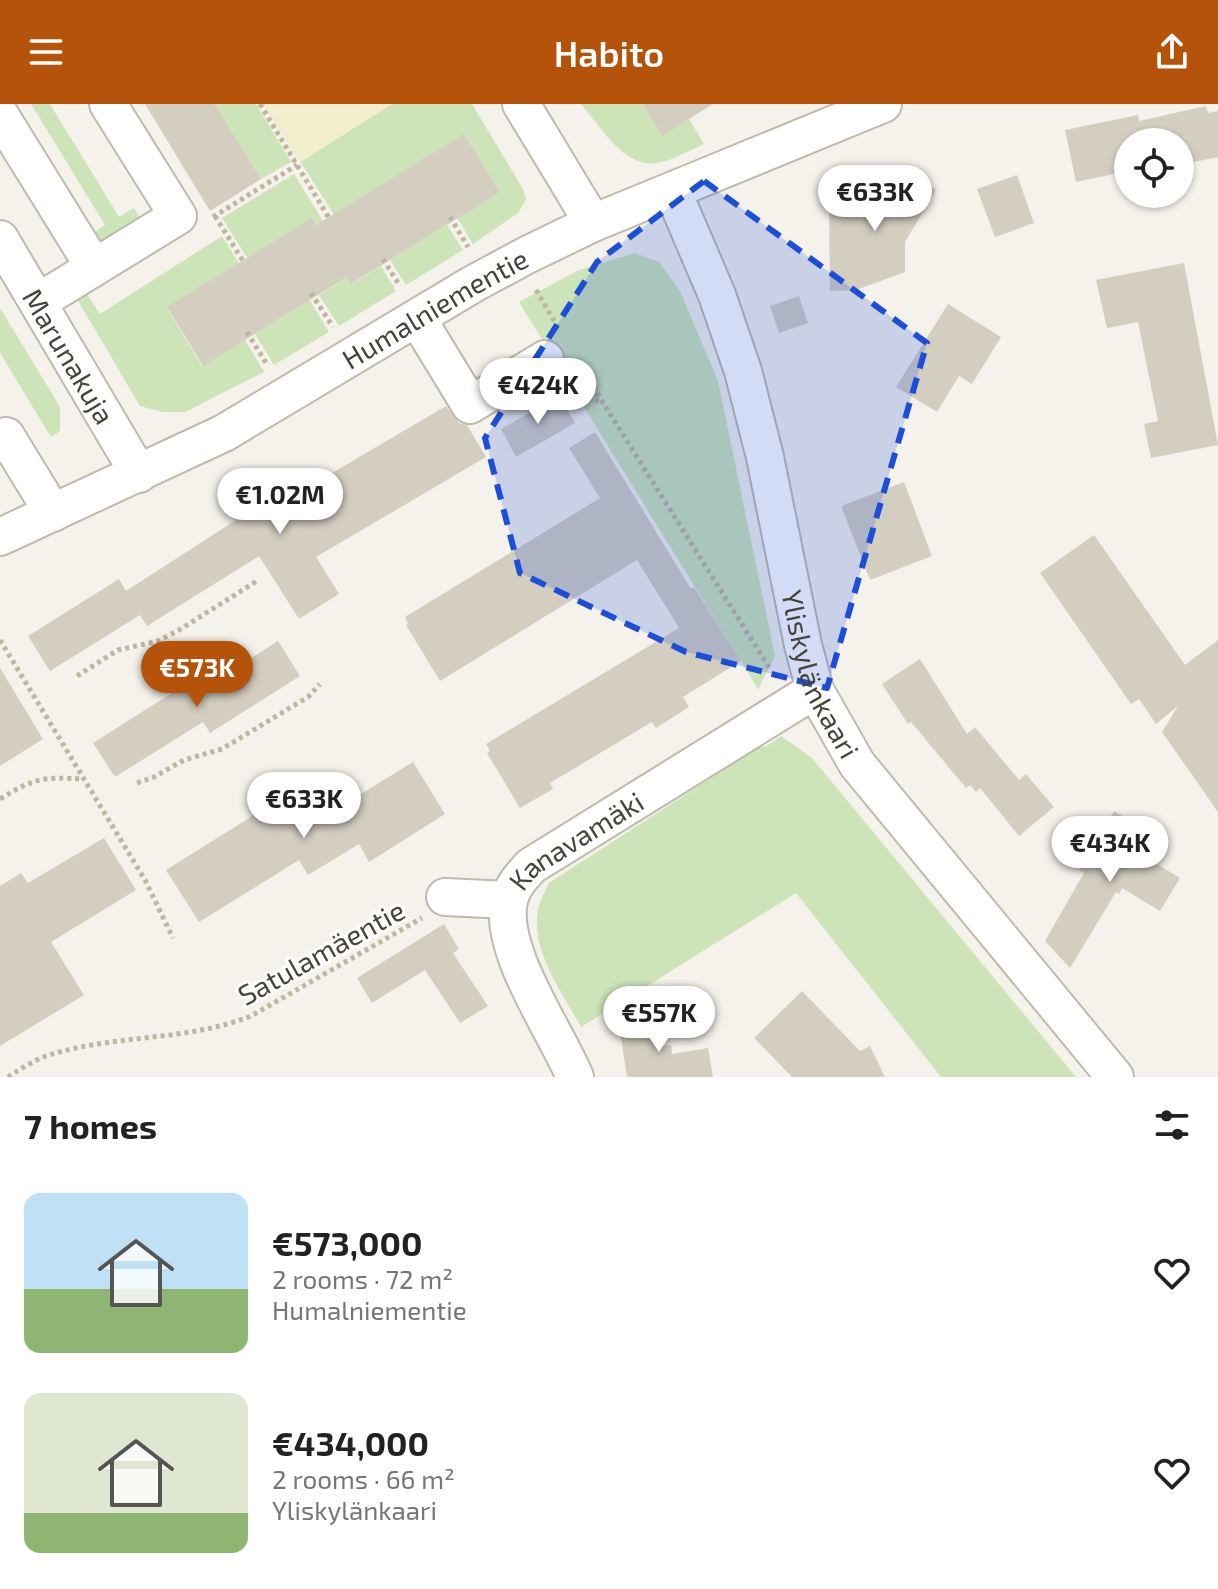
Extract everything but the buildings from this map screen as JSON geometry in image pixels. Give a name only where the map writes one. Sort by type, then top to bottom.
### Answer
[{"type":"street","points":[[38,302],[178,216],[108,104]]},
{"type":"street","name":"Humalniementie","points":[[0,537],[139,474],[249,419],[411,306],[593,223],[883,104]]},
{"type":"street","points":[[534,111],[593,223]]},
{"type":"street","points":[[0,115],[94,267]]},
{"type":"street","name":"Yliskylänkaari","points":[[673,192],[717,295],[743,371],[765,457],[803,645],[804,697],[1115,1077]]},
{"type":"street","name":"Marunakuja","points":[[0,239],[139,474]]},
{"type":"street","points":[[411,306],[470,405],[561,350]]},
{"type":"street","points":[[0,439],[6,436],[53,513]]},
{"type":"street","name":"Kanavamäki","points":[[575,1077],[525,978],[511,943],[509,900],[517,881],[531,866],[804,697]]},
{"type":"street","points":[[456,898],[509,900]]},
{"type":"path","points":[[260,104],[329,218]]},
{"type":"path","points":[[178,216],[188,233],[297,165]]},
{"type":"path","points":[[215,216],[243,261]]},
{"type":"path","points":[[450,217],[473,254]]},
{"type":"path","points":[[383,259],[411,306]]},
{"type":"path","points":[[513,262],[532,284],[561,350],[804,697]]},
{"type":"path","points":[[311,293],[338,334]]},
{"type":"path","points":[[247,332],[273,374]]},
{"type":"path","points":[[77,676],[118,650],[158,641],[179,630],[257,581]]},
{"type":"path","points":[[0,640],[145,880],[173,938]]},
{"type":"path","points":[[137,783],[184,760],[222,749],[308,697],[320,684]]},
{"type":"path","points":[[0,799],[27,782],[40,778],[84,779]]},
{"type":"path","name":"Satulamäentie","points":[[8,1077],[45,1056],[240,1021],[456,898]]},
{"type":"highlighted area","points":[[704,181],[927,343],[827,688],[686,652],[520,573],[485,438],[597,262]]},
{"type":"green space","points":[[31,104],[50,104],[119,217],[134,208],[141,220],[96,247],[89,236],[105,225]]},
{"type":"green space","points":[[215,104],[256,104],[291,162],[261,179]]},
{"type":"green space","points":[[264,104],[472,104],[526,199],[518,213],[473,244],[457,218],[500,192],[464,134],[334,215]]},
{"type":"green space","points":[[581,104],[643,104],[662,135],[689,119],[704,144],[669,160],[645,163],[624,153],[614,144]]},
{"type":"green space","points":[[294,174],[323,221],[317,225],[312,219],[247,258],[222,218]]},
{"type":"green space","points":[[447,225],[463,250],[406,285],[390,260]]},
{"type":"green space","points":[[222,236],[239,263],[167,308],[202,366],[245,340],[264,372],[185,412],[163,412],[140,406],[74,294],[83,288],[100,314]]},
{"type":"green space","points":[[635,253],[659,262],[680,291],[718,381],[775,656],[758,689],[519,302],[579,270]]},
{"type":"green space","points":[[381,266],[396,291],[339,326],[319,295],[347,277],[352,284]]},
{"type":"green space","points":[[310,300],[329,332],[274,365],[255,334]]},
{"type":"green space","points":[[0,308],[60,407],[60,431],[51,437],[0,353]]},
{"type":"green space","points":[[781,736],[812,758],[1076,1077],[941,1077],[796,893],[581,1027],[556,984],[538,938],[539,906],[549,883],[759,747],[767,746]]},
{"type":"sand","points":[[264,104],[392,104],[301,162]]}]
